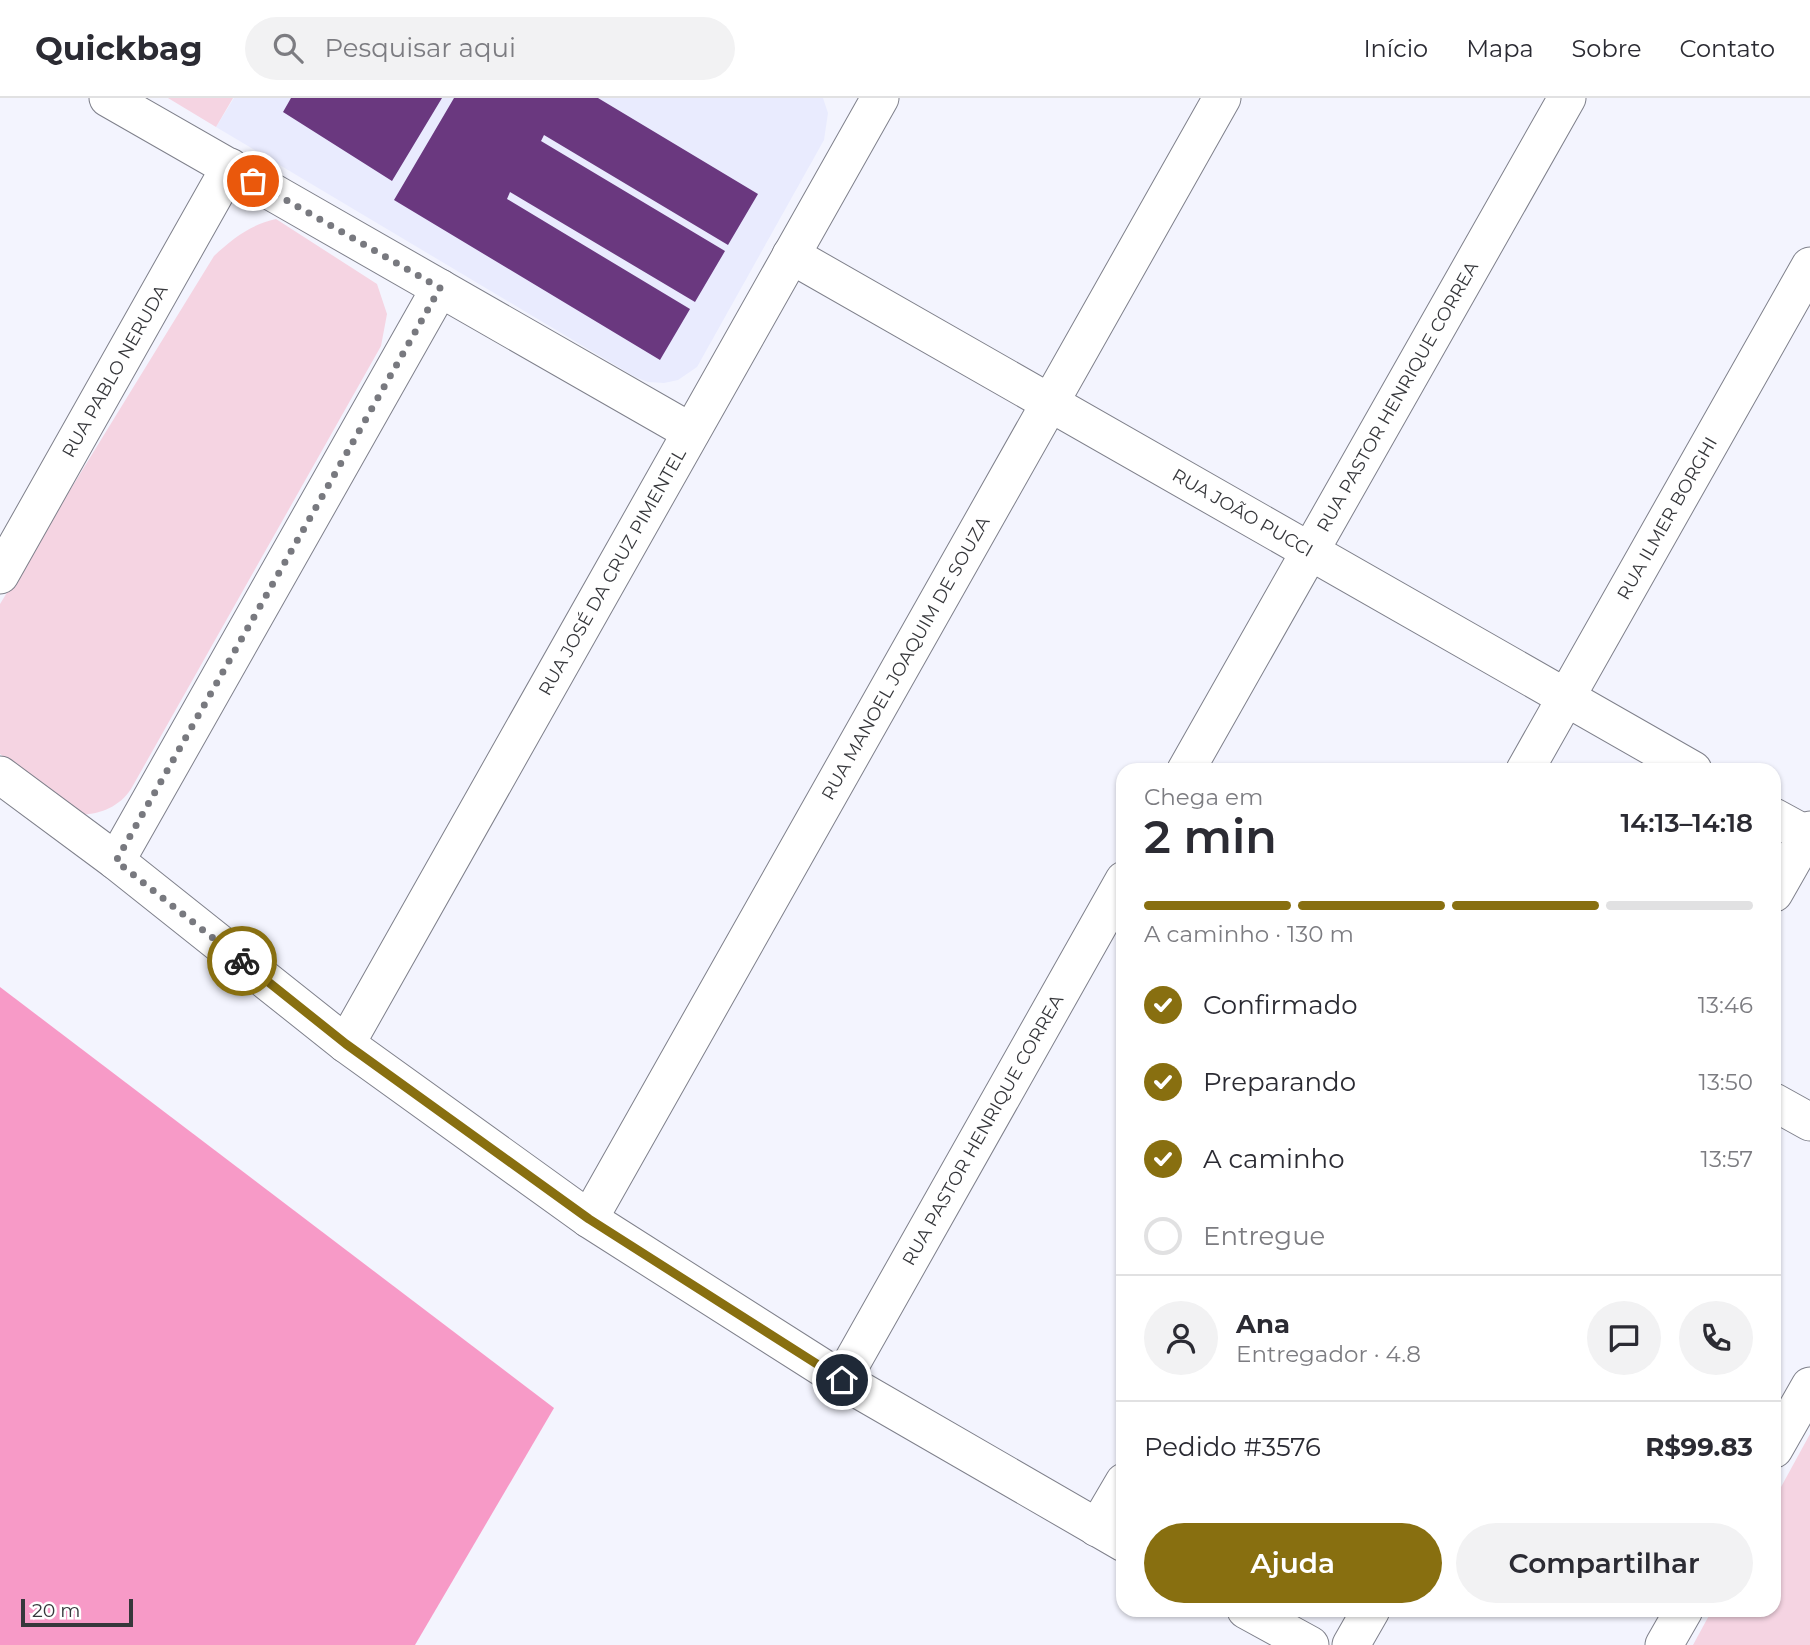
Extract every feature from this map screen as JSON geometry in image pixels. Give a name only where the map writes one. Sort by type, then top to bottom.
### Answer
[{"type":"street","points":[[108,98],[691,432]]},
{"type":"street","name":"RUA JOSÉ DA CRUZ PIMENTEL","points":[[346,1044],[880,98]]},
{"type":"street","name":"RUA MANOEL JOAQUIM DE SOUZA","points":[[589,1219],[1222,98]]},
{"type":"street","name":"RUA PASTOR HENRIQUE CORREA","points":[[1190,763],[1567,98]]},
{"type":"street","name":"RUA PABLO NERUDA","points":[[0,575],[230,167]]},
{"type":"street","name":"RUA JOÃO PUCCI","points":[[791,254],[1681,763]]},
{"type":"street","name":"RUA ILMER BORGHI","points":[[1529,763],[1810,266]]},
{"type":"street","points":[[116,861],[440,288]]},
{"type":"street","points":[[0,775],[116,861],[346,1044],[589,1219],[842,1380],[1110,1535],[1116,1512]]},
{"type":"street","points":[[1781,820],[1809,832],[1781,881]]},
{"type":"street","name":"RUA PASTOR HENRIQUE CORREA","points":[[842,1380],[1116,894]]},
{"type":"street","points":[[1781,1105],[1810,1122]]},
{"type":"street","points":[[1781,1437],[1810,1386]]},
{"type":"street","points":[[1259,1617],[1310,1645]]},
{"type":"street","points":[[1351,1645],[1366,1617]]},
{"type":"street","points":[[1664,1645],[1680,1617]]},
{"type":"shaded area","points":[[168,98],[233,98],[216,127]]},
{"type":"shaded area","points":[[234,98],[823,98],[828,113],[824,140],[697,367],[678,380],[664,383],[648,382],[635,377],[216,127]]},
{"type":"shaded area","points":[[276,219],[377,284],[387,314],[381,346],[131,789],[110,808],[82,815],[0,754],[0,604],[214,256],[242,233]]},
{"type":"shaded area","points":[[0,987],[554,1408],[415,1645],[0,1645]]},
{"type":"shaded area","points":[[1810,1434],[1810,1645],[1693,1645],[1708,1617],[1781,1617],[1781,1487]]},
{"type":"building","points":[[291,98],[442,98],[392,181],[283,112]]},
{"type":"building","points":[[454,98],[598,98],[758,194],[728,245],[544,135],[541,141],[725,251],[695,302],[510,192],[507,199],[690,309],[660,360],[394,200]]},
{"type":"way so far","points":[[242,961],[116,861],[440,288],[253,181]]},
{"type":"route","points":[[242,961],[346,1044],[589,1219],[842,1380]]}]
